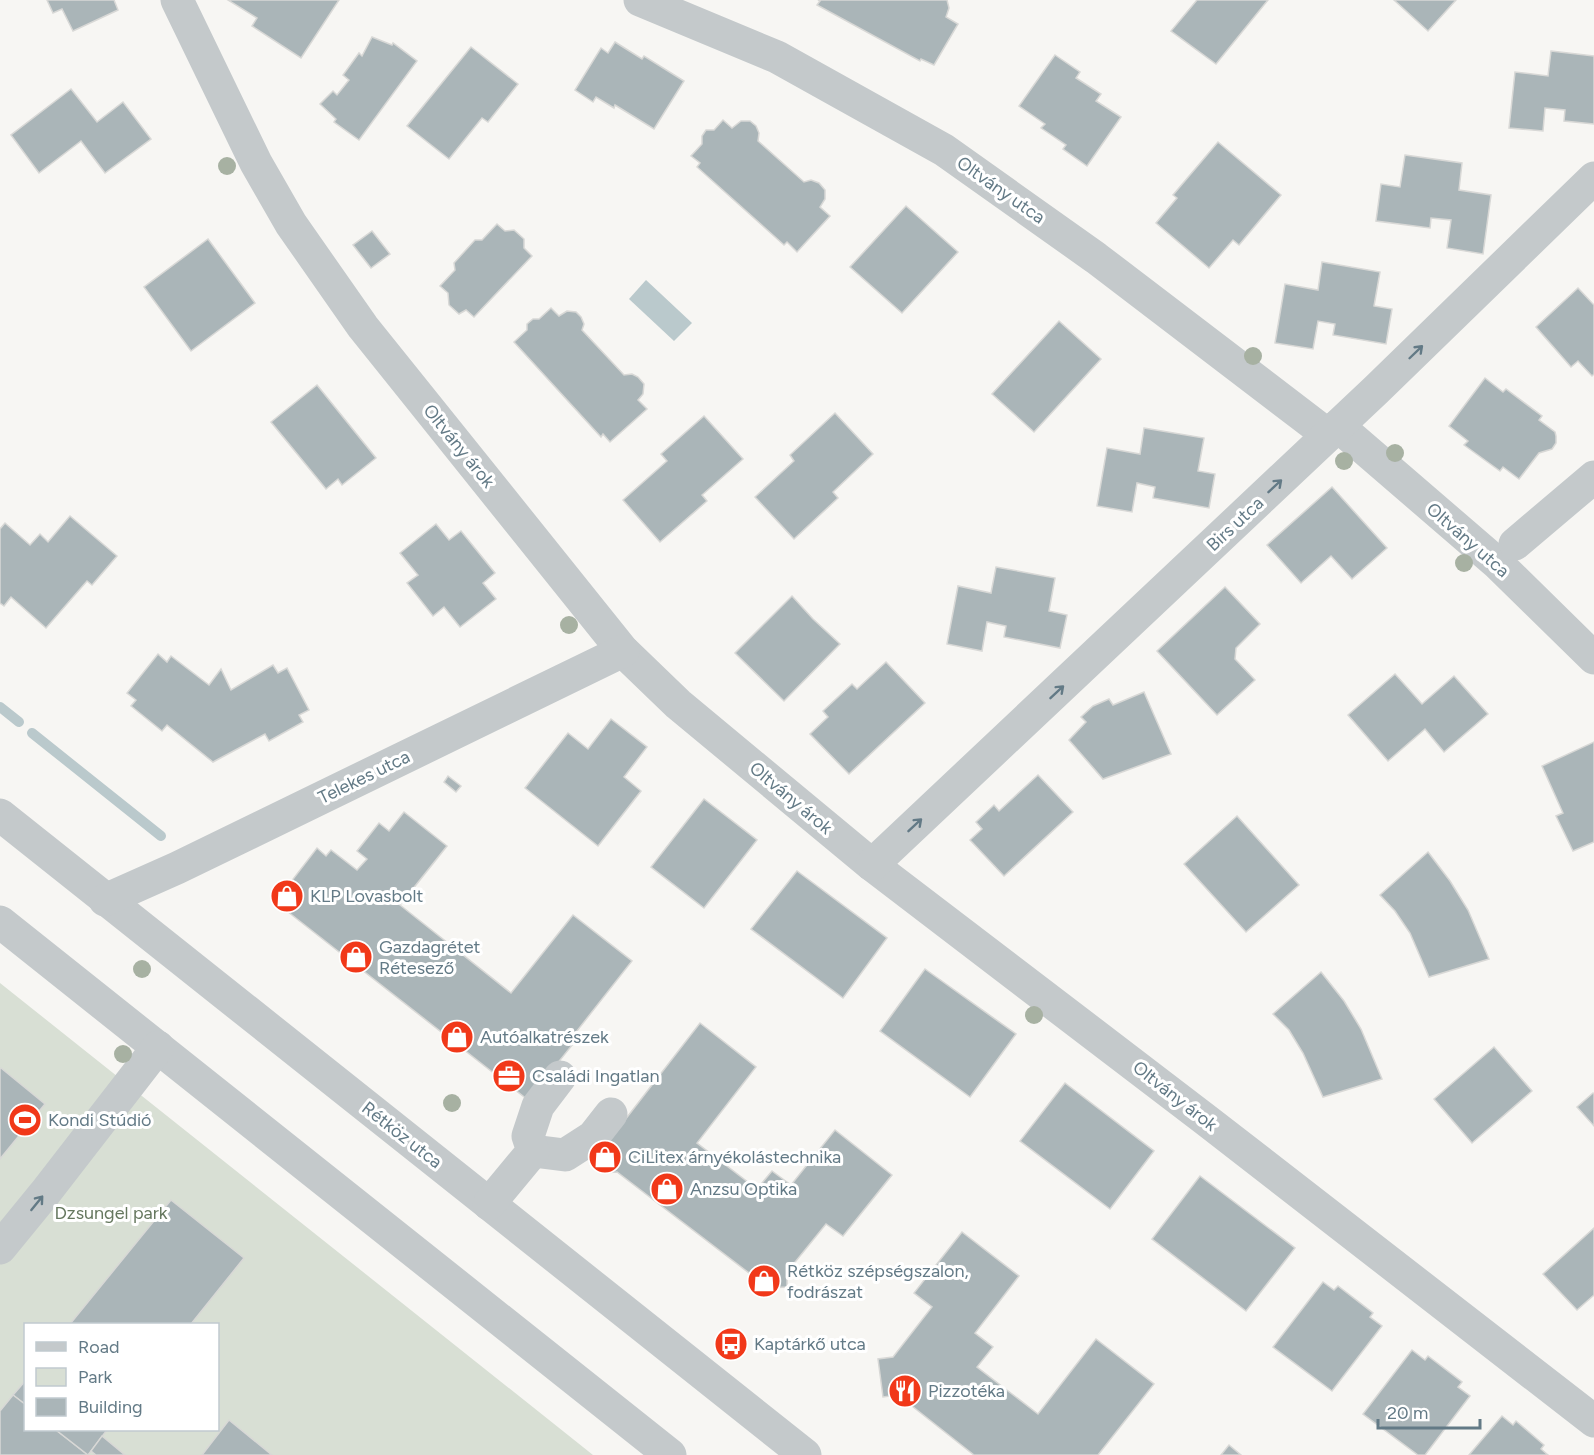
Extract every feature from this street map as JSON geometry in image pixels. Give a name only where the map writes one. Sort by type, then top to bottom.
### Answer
[{"type":"street","name":"Oltvány árok","points":[[177,0],[256,163],[291,225],[363,327],[623,651],[678,704],[872,866],[1594,1421]]},
{"type":"street","name":"Oltvány utca","points":[[640,0],[777,57],[944,150],[1333,431],[1497,563],[1594,658]]},
{"type":"street","name":"Birs utca","points":[[872,866],[1333,431],[1594,178]]},
{"type":"street","points":[[1515,544],[1594,477]]},
{"type":"street","name":"Telekes utca","points":[[105,900],[177,868],[623,651]]},
{"type":"street","name":"Rétköz utca","points":[[0,814],[804,1455]]},
{"type":"street","points":[[0,922],[670,1455]]},
{"type":"street","points":[[0,1248],[158,1047]]},
{"type":"street","points":[[533,1151],[528,1136],[538,1106],[560,1077]]},
{"type":"street","points":[[533,1151],[566,1155],[593,1137],[611,1114]]},
{"type":"street","points":[[489,1204],[533,1151]]},
{"type":"green space","name":"Dzsungel park","points":[[0,983],[593,1455],[0,1455]]},
{"type":"shaded area","points":[[646,280],[692,323],[674,341],[629,299]]},
{"type":"building","points":[[47,0],[114,0],[118,10],[73,31],[62,9],[53,13]]},
{"type":"building","points":[[228,0],[339,0],[301,58],[252,26],[257,18]]},
{"type":"building","points":[[818,0],[947,0],[949,8],[946,17],[958,24],[934,65],[921,59],[920,61],[817,5],[820,1]]},
{"type":"building","points":[[1197,0],[1268,0],[1216,64],[1171,31]]},
{"type":"building","points":[[1394,0],[1456,0],[1428,31]]},
{"type":"building","points":[[372,37],[392,45],[393,43],[417,61],[359,140],[334,122],[336,119],[320,104],[333,91],[337,95],[349,80],[343,75],[359,53],[362,56]]},
{"type":"building","points":[[615,42],[642,59],[644,56],[684,81],[654,129],[615,105],[614,108],[596,97],[593,102],[575,90],[601,48],[608,53]]},
{"type":"building","points":[[471,47],[518,84],[488,122],[482,118],[449,159],[407,126]]},
{"type":"building","points":[[1551,51],[1594,56],[1594,124],[1564,121],[1565,110],[1545,108],[1543,131],[1509,128],[1515,72],[1548,76]]},
{"type":"building","points":[[1055,55],[1080,72],[1076,78],[1101,94],[1096,101],[1121,117],[1087,166],[1063,149],[1066,145],[1041,128],[1045,124],[1019,106]]},
{"type":"building","points":[[71,89],[97,122],[123,102],[151,139],[105,173],[81,141],[39,173],[11,135]]},
{"type":"building","points":[[723,120],[732,128],[741,121],[750,121],[759,133],[758,141],[804,182],[811,180],[819,183],[825,190],[825,199],[820,207],[830,216],[797,252],[787,242],[784,245],[697,167],[700,163],[691,156],[702,144],[702,136],[706,130],[714,130]]},
{"type":"building","points":[[1218,142],[1281,195],[1239,245],[1233,240],[1209,268],[1156,223],[1177,198],[1173,195]]},
{"type":"building","points":[[1405,155],[1462,163],[1459,190],[1491,195],[1483,254],[1447,248],[1451,220],[1431,218],[1430,228],[1376,221],[1381,184],[1400,187]]},
{"type":"building","points":[[906,206],[958,252],[902,313],[850,267]]},
{"type":"building","points":[[497,224],[505,231],[514,230],[524,239],[524,248],[532,256],[474,317],[466,310],[459,314],[449,305],[448,293],[440,286],[455,270],[454,263],[475,240],[482,240]]},
{"type":"building","points":[[372,231],[390,254],[371,268],[353,245]]},
{"type":"building","points":[[208,239],[255,303],[191,351],[144,287]]},
{"type":"building","points":[[1322,262],[1380,272],[1374,306],[1392,309],[1386,344],[1333,335],[1335,324],[1318,321],[1313,349],[1275,343],[1285,284],[1318,290]]},
{"type":"building","points":[[1578,288],[1594,305],[1594,374],[1592,376],[1578,361],[1571,367],[1536,327]]},
{"type":"building","points":[[551,308],[559,316],[567,311],[576,312],[584,324],[582,330],[624,375],[632,374],[644,384],[643,394],[638,400],[647,409],[610,442],[603,434],[601,437],[514,342],[527,330],[527,324],[533,319],[539,319]]},
{"type":"building","points":[[1059,321],[1101,359],[1034,432],[992,394]]},
{"type":"building","points":[[1485,378],[1503,392],[1506,389],[1542,416],[1539,420],[1555,432],[1556,443],[1552,449],[1539,453],[1519,479],[1503,467],[1500,471],[1464,445],[1468,441],[1449,426]]},
{"type":"building","points":[[317,385],[376,458],[342,485],[338,479],[326,489],[271,422]]},
{"type":"building","points":[[835,413],[873,454],[833,492],[838,498],[794,539],[755,497],[794,461],[790,455]]},
{"type":"building","points":[[704,416],[743,459],[702,495],[707,501],[660,542],[623,500],[667,461],[661,454]]},
{"type":"building","points":[[1144,428],[1204,438],[1198,471],[1215,474],[1209,508],[1153,498],[1155,487],[1137,483],[1132,512],[1097,506],[1107,448],[1140,454]]},
{"type":"building","points":[[1332,487],[1387,548],[1352,579],[1331,556],[1301,583],[1267,545]]},
{"type":"building","points":[[70,516],[117,556],[92,585],[87,581],[46,628],[11,597],[4,606],[0,603],[0,529],[5,523],[30,545],[40,534],[48,542]]},
{"type":"building","points":[[436,524],[449,540],[461,531],[495,573],[483,583],[496,599],[460,627],[444,607],[433,616],[407,583],[418,575],[400,553]]},
{"type":"building","points":[[996,567],[1055,578],[1049,611],[1067,615],[1060,648],[1004,637],[1006,626],[987,622],[982,651],[947,644],[958,586],[991,593]]},
{"type":"building","points":[[1225,587],[1260,624],[1236,648],[1235,659],[1255,680],[1217,715],[1157,651]]},
{"type":"building","points":[[792,596],[840,644],[784,701],[735,653]]},
{"type":"building","points":[[158,654],[167,662],[171,656],[209,685],[221,669],[231,690],[273,665],[278,673],[287,668],[309,710],[299,715],[303,722],[269,741],[265,734],[213,762],[167,725],[162,731],[131,706],[136,700],[127,693]]},
{"type":"building","points":[[886,662],[925,703],[849,774],[810,734],[828,717],[823,711],[852,684],[857,689]]},
{"type":"building","points":[[1395,674],[1422,704],[1454,676],[1488,714],[1444,752],[1425,729],[1388,761],[1348,715]]},
{"type":"building","points":[[1144,692],[1171,754],[1103,779],[1069,740],[1086,722],[1081,717],[1093,706],[1109,699],[1113,705]]},
{"type":"building","points":[[611,719],[647,747],[624,777],[641,791],[598,846],[525,788],[568,733],[588,749]]},
{"type":"building","points":[[1594,742],[1594,842],[1573,851],[1556,816],[1563,813],[1542,766]]},
{"type":"building","points":[[1038,775],[1073,812],[1004,876],[970,840],[982,829],[976,822],[994,805],[999,811]]},
{"type":"building","points":[[448,776],[461,786],[456,792],[444,782]]},
{"type":"building","points":[[704,799],[757,840],[704,908],[651,867]]},
{"type":"building","points":[[404,812],[447,846],[400,905],[511,993],[573,915],[632,961],[569,1041],[573,1044],[528,1100],[283,908],[288,902],[280,896],[317,848],[326,856],[331,850],[357,870],[367,859],[357,851],[379,823],[389,831]]},
{"type":"building","points":[[1237,816],[1299,885],[1246,932],[1184,864]]},
{"type":"building","points":[[1428,852],[1468,910],[1489,959],[1429,977],[1410,933],[1395,911],[1380,895]]},
{"type":"building","points":[[797,871],[887,938],[843,998],[751,929]]},
{"type":"building","points":[[925,969],[1016,1034],[970,1097],[880,1031]]},
{"type":"building","points":[[1321,972],[1344,1001],[1361,1029],[1382,1079],[1323,1097],[1303,1053],[1289,1030],[1273,1014]]},
{"type":"building","points":[[700,1023],[756,1067],[697,1143],[757,1189],[772,1171],[791,1185],[835,1130],[892,1175],[843,1236],[826,1224],[787,1272],[787,1287],[750,1289],[749,1273],[617,1172],[603,1173],[599,1136],[614,1134]]},
{"type":"building","points":[[1494,1047],[1532,1091],[1472,1143],[1434,1099]]},
{"type":"building","points":[[0,1069],[45,1104],[0,1159]]},
{"type":"building","points":[[1065,1083],[1154,1151],[1110,1209],[1020,1141]]},
{"type":"building","points":[[1594,1094],[1594,1126],[1577,1107]]},
{"type":"building","points":[[1200,1176],[1295,1248],[1246,1311],[1152,1239]]},
{"type":"building","points":[[171,1200],[244,1258],[192,1323],[71,1323]]},
{"type":"building","points":[[1594,1228],[1594,1295],[1577,1310],[1543,1274]]},
{"type":"building","points":[[962,1232],[1019,1276],[975,1333],[993,1347],[977,1367],[1038,1414],[1096,1339],[1154,1384],[1098,1455],[974,1455],[898,1395],[883,1397],[878,1359],[893,1357],[932,1307],[914,1293]]},
{"type":"building","points":[[1323,1282],[1334,1290],[1338,1286],[1373,1313],[1370,1317],[1382,1326],[1332,1391],[1273,1347]]},
{"type":"building","points":[[1412,1350],[1425,1360],[1428,1356],[1462,1382],[1458,1387],[1470,1396],[1425,1455],[1418,1455],[1363,1414]]},
{"type":"building","points":[[24,1382],[24,1403],[13,1395]]},
{"type":"building","points":[[13,1395],[24,1403],[24,1431],[57,1431],[88,1455],[0,1455],[0,1411]]},
{"type":"building","points":[[1502,1416],[1513,1425],[1516,1421],[1544,1445],[1541,1449],[1548,1455],[1469,1455]]},
{"type":"building","points":[[229,1420],[272,1455],[202,1455]]},
{"type":"building","points":[[57,1431],[106,1431],[88,1455]]},
{"type":"building","points":[[102,1436],[125,1455],[96,1455],[91,1451]]},
{"type":"building","points":[[1229,1445],[1241,1455],[1221,1455]]},
{"type":"waterway","points":[[0,707],[19,722]]},
{"type":"waterway","points":[[32,733],[161,836]]},
{"type":"place","name":"KLP Lovasbolt","points":[[287,896]]},
{"type":"place","name":"Gazdagrétet Rétesező","points":[[356,957]]},
{"type":"place","name":"Autóalkatrészek","points":[[457,1037]]},
{"type":"place","name":"Családi Ingatlan","points":[[509,1076]]},
{"type":"place","name":"Kondi Stúdió","points":[[25,1120]]},
{"type":"place","name":"CiLitex árnyékolástechnika","points":[[605,1157]]},
{"type":"place","name":"Anzsu Optika","points":[[667,1189]]},
{"type":"place","name":"Rétköz szépségszalon, fodrászat","points":[[764,1281]]},
{"type":"place","name":"Kaptárkő utca","points":[[731,1344]]},
{"type":"place","name":"Pizzotéka","points":[[905,1391]]}]
